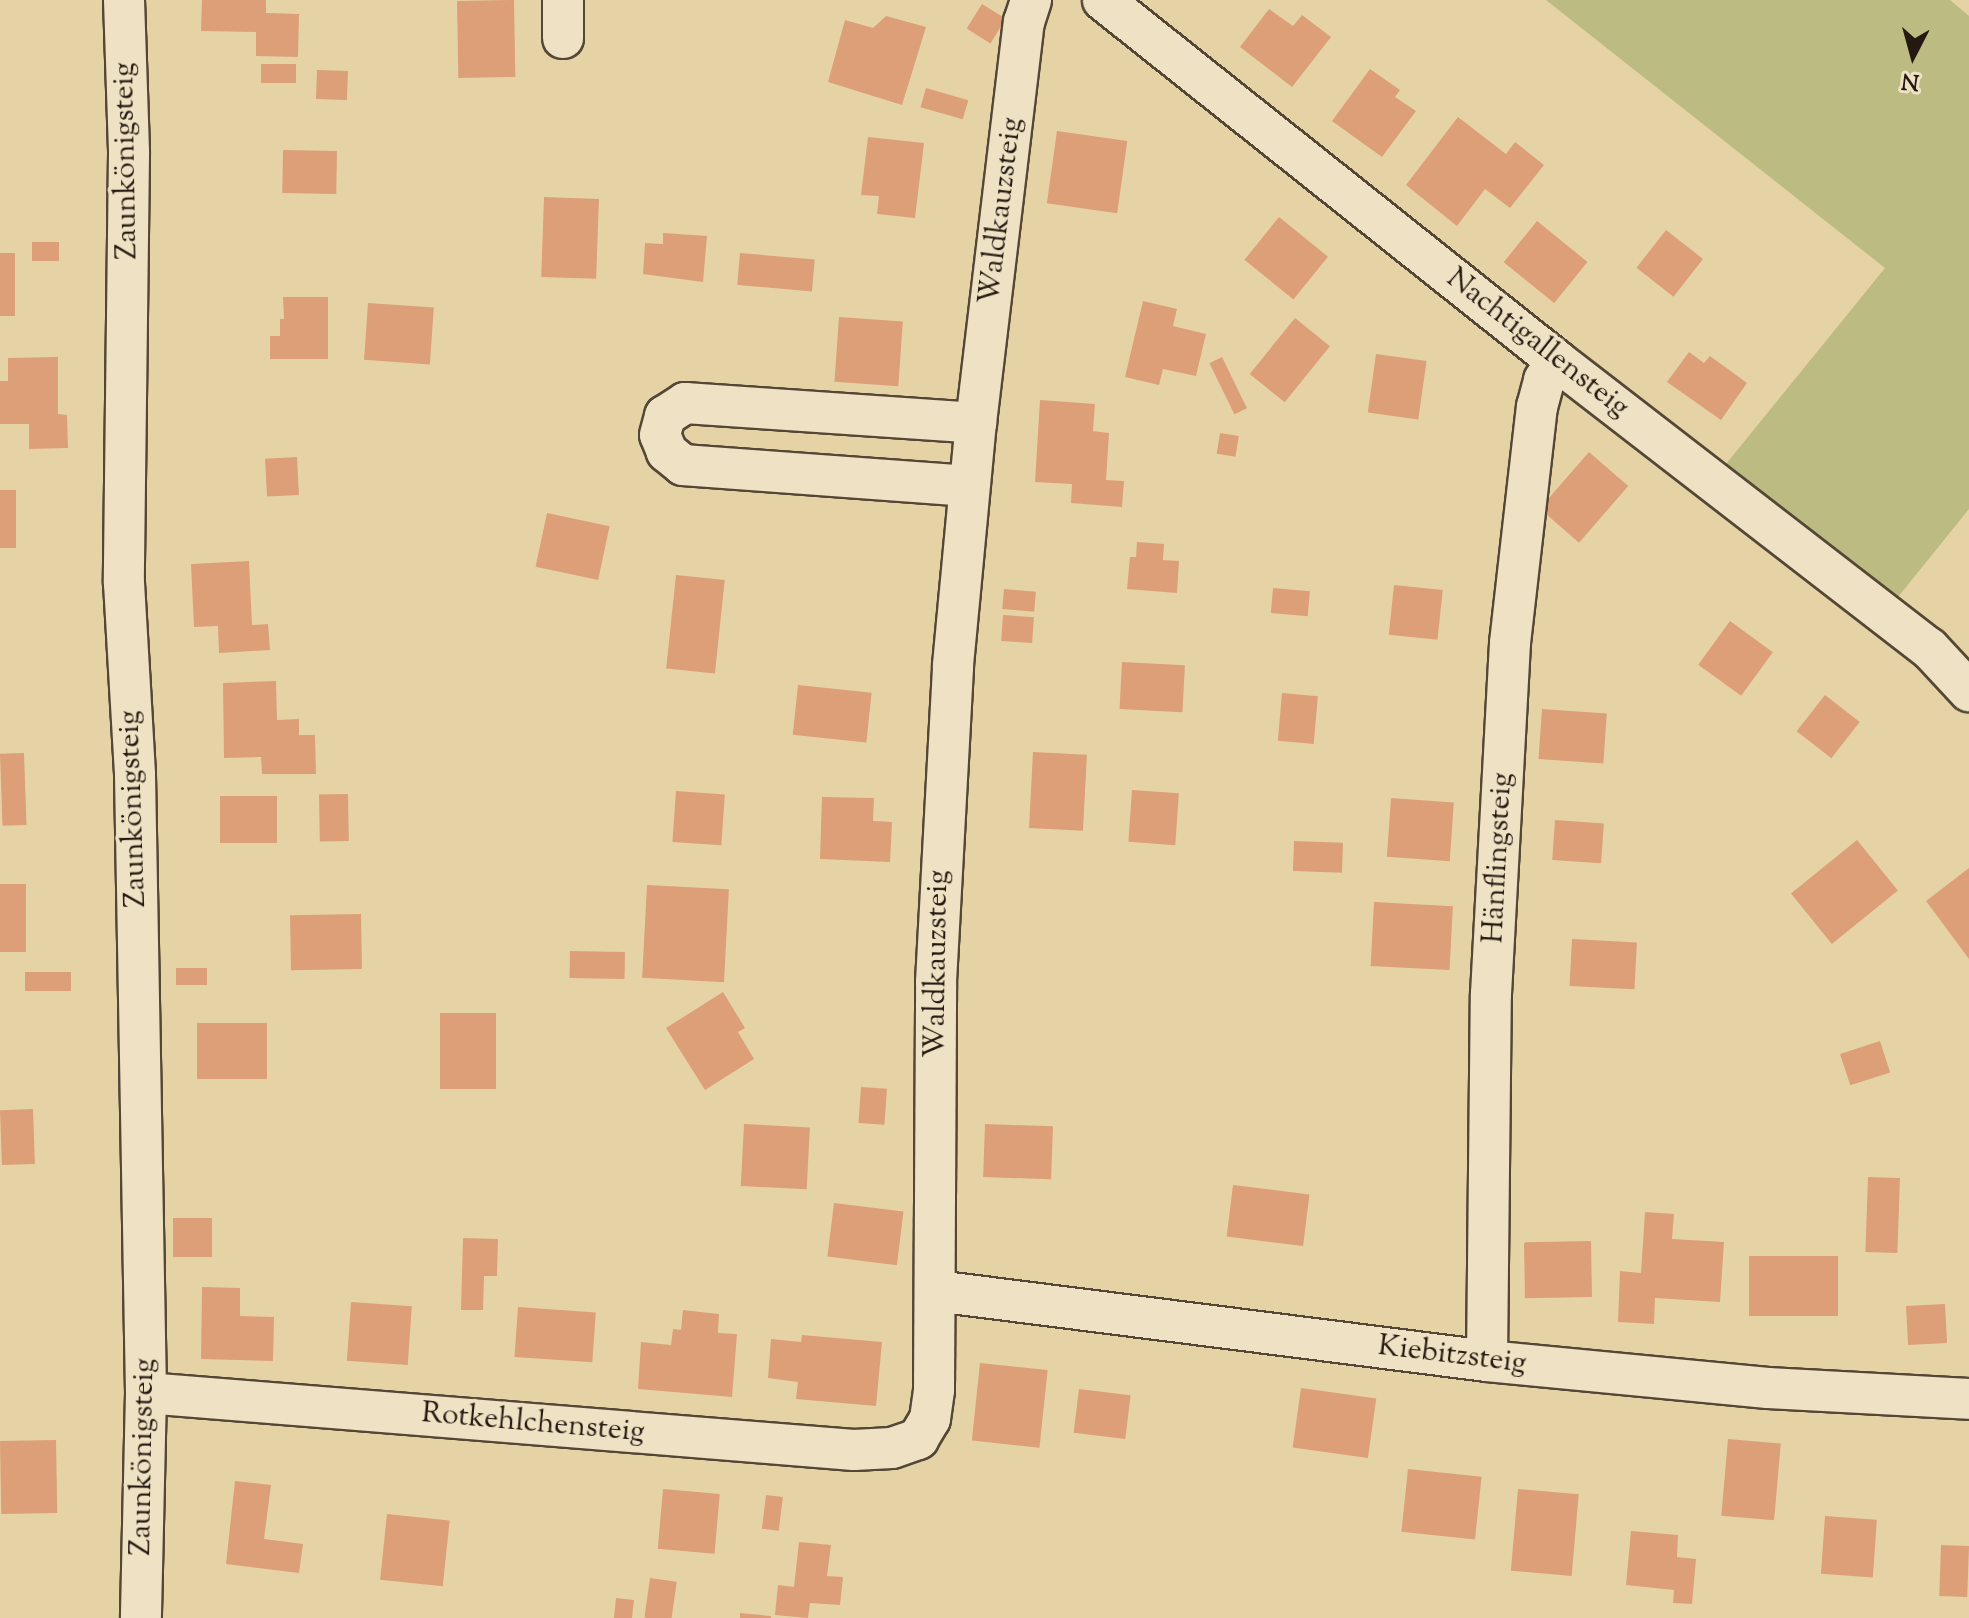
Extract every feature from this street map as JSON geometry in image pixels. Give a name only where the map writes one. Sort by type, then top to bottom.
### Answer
[{"type":"street","name":"Zaunkönigsteig","points":[[124,0],[129,154],[124,583],[135,775],[146,1393],[141,1618]]},
{"type":"street","name":"Waldkauzsteig","points":[[918,1439],[930,1419],[934,1390],[936,982],[944,790],[969,486],[1024,22],[1031,0]]},
{"type":"street","name":"Nachtigallensteig","points":[[1103,0],[1557,361],[1929,648],[1969,691]]},
{"type":"street","name":"Hänflingsteig","points":[[1487,1361],[1491,994],[1510,643],[1537,407],[1544,380],[1557,361]]},
{"type":"street","points":[[969,486],[683,465],[667,452],[660,435],[665,416],[685,403],[976,423]]},
{"type":"street","name":"Kiebitzsteig","points":[[936,1291],[1487,1361],[1768,1388],[1969,1399]]},
{"type":"street","name":"Rotkehlchensteig","points":[[146,1393],[854,1450],[892,1448],[918,1439]]},
{"type":"green space","points":[[1546,0],[1950,0],[1969,16],[1969,509],[1898,597],[1726,464],[1885,268]]},
{"type":"building","points":[[202,0],[266,0],[266,13],[299,14],[298,57],[256,56],[256,32],[201,31]]},
{"type":"building","points":[[514,0],[515,77],[458,78],[457,1]]},
{"type":"building","points":[[982,4],[1006,19],[990,43],[967,29]]},
{"type":"building","points":[[1269,9],[1293,26],[1302,15],[1331,37],[1292,87],[1240,47]]},
{"type":"building","points":[[886,16],[926,27],[902,105],[828,82],[845,20],[873,28]]},
{"type":"building","points":[[261,64],[296,64],[296,83],[261,83]]},
{"type":"building","points":[[1370,69],[1400,90],[1395,97],[1416,111],[1382,157],[1332,121]]},
{"type":"building","points":[[317,70],[348,71],[347,100],[316,99]]},
{"type":"building","points":[[926,88],[968,100],[963,119],[920,107]]},
{"type":"building","points":[[1458,117],[1506,154],[1515,142],[1544,165],[1510,208],[1485,189],[1457,226],[1406,185]]},
{"type":"building","points":[[1057,131],[1127,141],[1117,213],[1047,203]]},
{"type":"building","points":[[868,137],[924,143],[915,218],[877,214],[879,196],[861,195]]},
{"type":"building","points":[[283,150],[337,151],[336,194],[282,193]]},
{"type":"building","points":[[544,197],[599,199],[596,279],[541,277]]},
{"type":"building","points":[[1279,217],[1328,257],[1293,299],[1244,260]]},
{"type":"building","points":[[1537,221],[1588,262],[1554,303],[1504,262]]},
{"type":"building","points":[[1666,230],[1703,259],[1673,297],[1636,268]]},
{"type":"building","points":[[663,233],[707,236],[703,282],[643,274],[645,243],[663,244]]},
{"type":"building","points":[[32,242],[59,242],[59,261],[32,261]]},
{"type":"building","points":[[0,253],[15,253],[15,316],[0,316]]},
{"type":"building","points":[[740,253],[815,260],[812,291],[737,285]]},
{"type":"building","points":[[283,297],[328,297],[328,359],[270,359],[270,336],[280,336],[280,319],[284,319]]},
{"type":"building","points":[[1143,301],[1177,309],[1173,326],[1206,334],[1196,376],[1163,369],[1159,385],[1125,377]]},
{"type":"building","points":[[368,303],[434,308],[430,364],[364,360]]},
{"type":"building","points":[[839,317],[903,321],[898,386],[834,382]]},
{"type":"building","points":[[1295,318],[1330,346],[1285,402],[1250,374]]},
{"type":"building","points":[[1689,352],[1704,363],[1710,356],[1747,383],[1721,420],[1667,382]]},
{"type":"building","points":[[1376,354],[1427,361],[1418,420],[1368,412]]},
{"type":"building","points":[[58,357],[58,414],[67,415],[68,448],[29,449],[29,424],[0,424],[0,381],[8,381],[8,358]]},
{"type":"building","points":[[1222,357],[1247,408],[1234,414],[1209,363]]},
{"type":"building","points":[[1040,400],[1095,404],[1093,431],[1109,433],[1106,480],[1124,481],[1122,507],[1071,503],[1072,484],[1035,482]]},
{"type":"building","points":[[1220,433],[1239,436],[1235,457],[1217,454]]},
{"type":"building","points":[[1589,452],[1628,486],[1579,543],[1540,509]]},
{"type":"building","points":[[297,457],[299,495],[267,497],[265,459]]},
{"type":"building","points":[[0,490],[16,490],[16,548],[0,548]]},
{"type":"building","points":[[547,513],[610,526],[598,580],[536,567]]},
{"type":"building","points":[[1137,542],[1164,544],[1163,560],[1179,561],[1177,593],[1127,589],[1130,557],[1136,557]]},
{"type":"building","points":[[249,561],[252,625],[268,624],[270,650],[219,653],[218,626],[194,627],[191,564]]},
{"type":"building","points":[[676,575],[725,580],[715,674],[666,668]]},
{"type":"building","points":[[1394,585],[1443,590],[1438,640],[1389,635]]},
{"type":"building","points":[[1273,588],[1310,591],[1308,616],[1271,613]]},
{"type":"building","points":[[1004,589],[1036,592],[1034,612],[1002,609]]},
{"type":"building","points":[[1003,615],[1034,617],[1032,643],[1001,641]]},
{"type":"building","points":[[1730,621],[1773,652],[1741,696],[1698,665]]},
{"type":"building","points":[[1122,662],[1185,665],[1182,712],[1120,709]]},
{"type":"building","points":[[276,681],[277,720],[299,719],[299,735],[315,735],[316,774],[262,774],[261,757],[224,758],[223,683]]},
{"type":"building","points":[[798,685],[872,693],[866,742],[793,735]]},
{"type":"building","points":[[1282,693],[1318,696],[1314,744],[1278,741]]},
{"type":"building","points":[[1825,695],[1860,722],[1831,758],[1797,731]]},
{"type":"building","points":[[1542,709],[1607,714],[1603,763],[1539,759]]},
{"type":"building","points":[[1033,752],[1087,755],[1083,831],[1029,828]]},
{"type":"building","points":[[24,753],[27,825],[3,826],[0,754]]},
{"type":"building","points":[[1132,790],[1179,793],[1175,845],[1128,842]]},
{"type":"building","points":[[676,791],[725,794],[721,845],[672,842]]},
{"type":"building","points":[[348,794],[349,841],[320,841],[319,795]]},
{"type":"building","points":[[220,796],[277,796],[277,843],[220,843]]},
{"type":"building","points":[[822,797],[874,798],[873,821],[892,822],[890,862],[820,859]]},
{"type":"building","points":[[1391,798],[1454,802],[1450,861],[1387,857]]},
{"type":"building","points":[[1555,820],[1604,823],[1601,863],[1552,860]]},
{"type":"building","points":[[1857,840],[1898,891],[1832,944],[1791,893]]},
{"type":"building","points":[[1294,841],[1343,843],[1342,873],[1293,871]]},
{"type":"building","points":[[1969,868],[1969,959],[1926,901]]},
{"type":"building","points":[[0,884],[26,884],[26,952],[0,952]]},
{"type":"building","points":[[647,885],[729,889],[724,982],[642,978]]},
{"type":"building","points":[[1374,902],[1453,906],[1450,970],[1371,966]]},
{"type":"building","points":[[361,914],[362,969],[291,970],[290,915]]},
{"type":"building","points":[[1572,939],[1637,942],[1634,989],[1570,986]]},
{"type":"building","points":[[570,951],[625,952],[625,979],[570,978]]},
{"type":"building","points":[[176,968],[207,968],[207,985],[176,985]]},
{"type":"building","points":[[25,972],[71,972],[71,991],[25,991]]},
{"type":"building","points":[[723,992],[745,1028],[738,1032],[754,1059],[705,1090],[666,1028]]},
{"type":"building","points":[[440,1013],[496,1013],[496,1089],[440,1089]]},
{"type":"building","points":[[197,1023],[267,1023],[267,1079],[197,1079]]},
{"type":"building","points":[[1880,1041],[1890,1072],[1850,1085],[1840,1054]]},
{"type":"building","points":[[861,1087],[887,1089],[884,1125],[858,1123]]},
{"type":"building","points":[[33,1109],[35,1164],[2,1165],[0,1110]]},
{"type":"building","points":[[744,1124],[810,1127],[807,1189],[741,1186]]},
{"type":"building","points":[[985,1124],[1053,1126],[1051,1179],[983,1177]]},
{"type":"building","points":[[1868,1177],[1900,1178],[1897,1253],[1865,1252]]},
{"type":"building","points":[[1233,1185],[1309,1194],[1303,1246],[1227,1237]]},
{"type":"building","points":[[834,1203],[903,1212],[897,1265],[827,1257]]},
{"type":"building","points":[[1645,1212],[1674,1214],[1672,1239],[1724,1242],[1720,1302],[1655,1298],[1654,1324],[1618,1322],[1620,1271],[1641,1273]]},
{"type":"building","points":[[173,1218],[212,1218],[212,1257],[173,1257]]},
{"type":"building","points":[[463,1238],[498,1239],[497,1276],[484,1276],[483,1310],[461,1310]]},
{"type":"building","points":[[1591,1241],[1592,1297],[1525,1298],[1524,1242]]},
{"type":"building","points":[[1749,1256],[1838,1256],[1838,1316],[1749,1316]]},
{"type":"building","points":[[202,1287],[240,1288],[240,1316],[274,1317],[273,1361],[201,1359]]},
{"type":"building","points":[[351,1302],[412,1306],[408,1365],[347,1361]]},
{"type":"building","points":[[1945,1304],[1947,1343],[1908,1345],[1906,1306]]},
{"type":"building","points":[[518,1307],[596,1312],[592,1362],[515,1357]]},
{"type":"building","points":[[683,1310],[719,1314],[718,1333],[737,1334],[732,1397],[638,1389],[641,1342],[671,1345],[673,1329],[681,1330]]},
{"type":"building","points":[[802,1335],[882,1342],[876,1406],[796,1399],[798,1382],[768,1378],[771,1339],[801,1342]]},
{"type":"building","points":[[980,1363],[1048,1370],[1039,1448],[972,1441]]},
{"type":"building","points":[[1301,1388],[1376,1399],[1368,1458],[1293,1447]]},
{"type":"building","points":[[1079,1389],[1131,1395],[1125,1439],[1074,1433]]},
{"type":"building","points":[[1728,1439],[1781,1444],[1774,1520],[1721,1516]]},
{"type":"building","points":[[56,1440],[57,1513],[1,1514],[0,1441]]},
{"type":"building","points":[[1408,1469],[1482,1477],[1475,1539],[1401,1532]]},
{"type":"building","points":[[235,1481],[271,1485],[264,1539],[303,1544],[299,1573],[226,1564]]},
{"type":"building","points":[[663,1489],[720,1494],[715,1554],[658,1549]]},
{"type":"building","points":[[1518,1489],[1579,1494],[1572,1576],[1511,1571]]},
{"type":"building","points":[[766,1495],[783,1497],[779,1531],[762,1529]]},
{"type":"building","points":[[387,1514],[450,1521],[443,1586],[380,1580]]},
{"type":"building","points":[[1825,1516],[1877,1520],[1873,1577],[1821,1574]]},
{"type":"building","points":[[1631,1531],[1678,1535],[1677,1557],[1696,1559],[1692,1604],[1673,1603],[1674,1590],[1626,1585]]},
{"type":"building","points":[[799,1542],[831,1545],[827,1576],[843,1577],[840,1605],[810,1603],[808,1618],[775,1615],[778,1585],[794,1587]]},
{"type":"building","points":[[1941,1545],[1969,1546],[1967,1597],[1939,1596]]},
{"type":"building","points":[[650,1578],[677,1582],[672,1618],[644,1618]]},
{"type":"building","points":[[616,1598],[634,1600],[632,1618],[614,1618]]},
{"type":"building","points":[[740,1613],[771,1616],[771,1618],[740,1618]]}]
